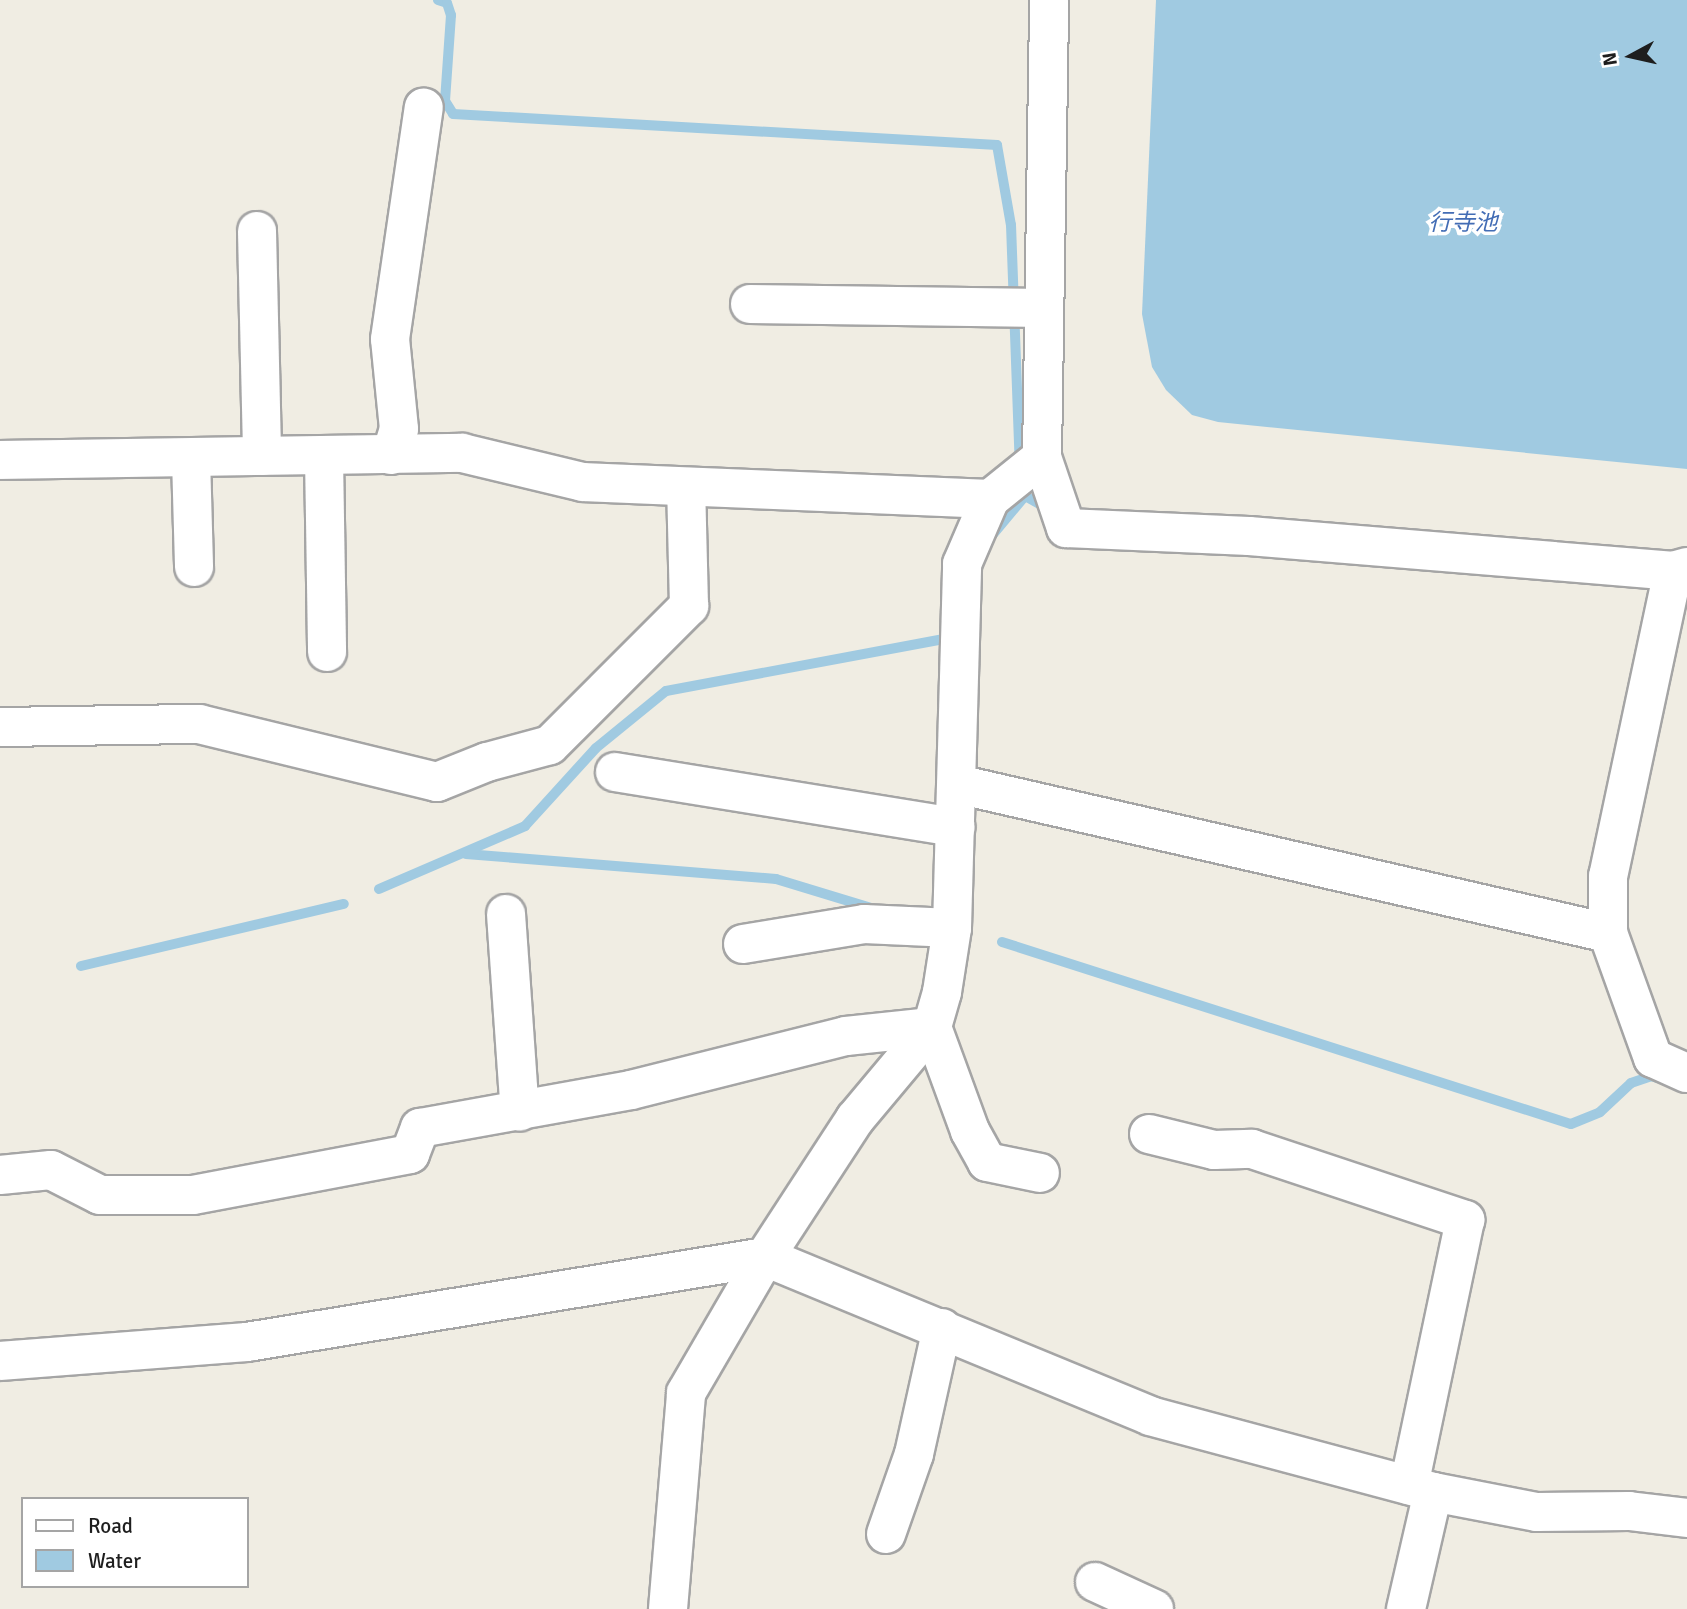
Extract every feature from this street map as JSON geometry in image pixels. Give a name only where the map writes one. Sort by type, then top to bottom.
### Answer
[{"type":"street","points":[[668,1609],[686,1393],[765,1257],[855,1119],[932,1027],[952,928],[962,564],[1019,475],[1026,308],[1049,0]]},
{"type":"street","points":[[391,455],[399,429],[390,339],[424,107]]},
{"type":"street","points":[[257,232],[262,456]]},
{"type":"street","points":[[750,304],[1026,308]]},
{"type":"street","points":[[0,460],[462,453],[583,482],[686,487],[1019,475]]},
{"type":"street","points":[[324,456],[327,652]]},
{"type":"street","points":[[191,458],[194,567]]},
{"type":"street","points":[[1019,475],[1066,528],[1249,536],[1682,570],[1608,876],[1608,933],[1653,1058],[1687,1073]]},
{"type":"street","points":[[0,727],[199,724],[437,782],[487,762],[550,745],[689,606],[686,487]]},
{"type":"street","points":[[615,772],[956,827]]},
{"type":"street","points":[[957,784],[1608,933]]},
{"type":"street","points":[[506,914],[520,1112]]},
{"type":"street","points":[[743,944],[864,924],[952,928]]},
{"type":"street","points":[[0,1175],[51,1170],[100,1195],[193,1195],[410,1154],[420,1128],[520,1112],[846,1036],[932,1027]]},
{"type":"street","points":[[932,1027],[970,1131],[986,1162],[1040,1173]]},
{"type":"street","points":[[1149,1134],[1214,1150],[1252,1149],[1465,1220],[1421,1489],[1406,1609]]},
{"type":"street","points":[[0,1361],[247,1342],[765,1257],[1150,1416],[1421,1489],[1537,1512],[1629,1511],[1687,1518]]},
{"type":"street","points":[[886,1534],[914,1454],[942,1328]]},
{"type":"street","points":[[1095,1582],[1154,1609]]},
{"type":"water","name":"行寺池","points":[[1156,0],[1687,0],[1687,469],[1218,422],[1192,415],[1166,390],[1152,367],[1142,314]]},
{"type":"waterway","points":[[438,0],[447,3],[451,15],[445,101],[453,114],[997,145],[1011,225],[1020,465]]},
{"type":"waterway","points":[[989,539],[1025,496],[1047,508]]},
{"type":"waterway","points":[[379,889],[525,826],[596,748],[666,691],[945,639]]},
{"type":"waterway","points":[[466,854],[776,879],[875,909]]},
{"type":"waterway","points":[[81,966],[344,904]]},
{"type":"waterway","points":[[1002,942],[1571,1124],[1600,1112],[1631,1083],[1651,1076],[1661,1079]]}]
